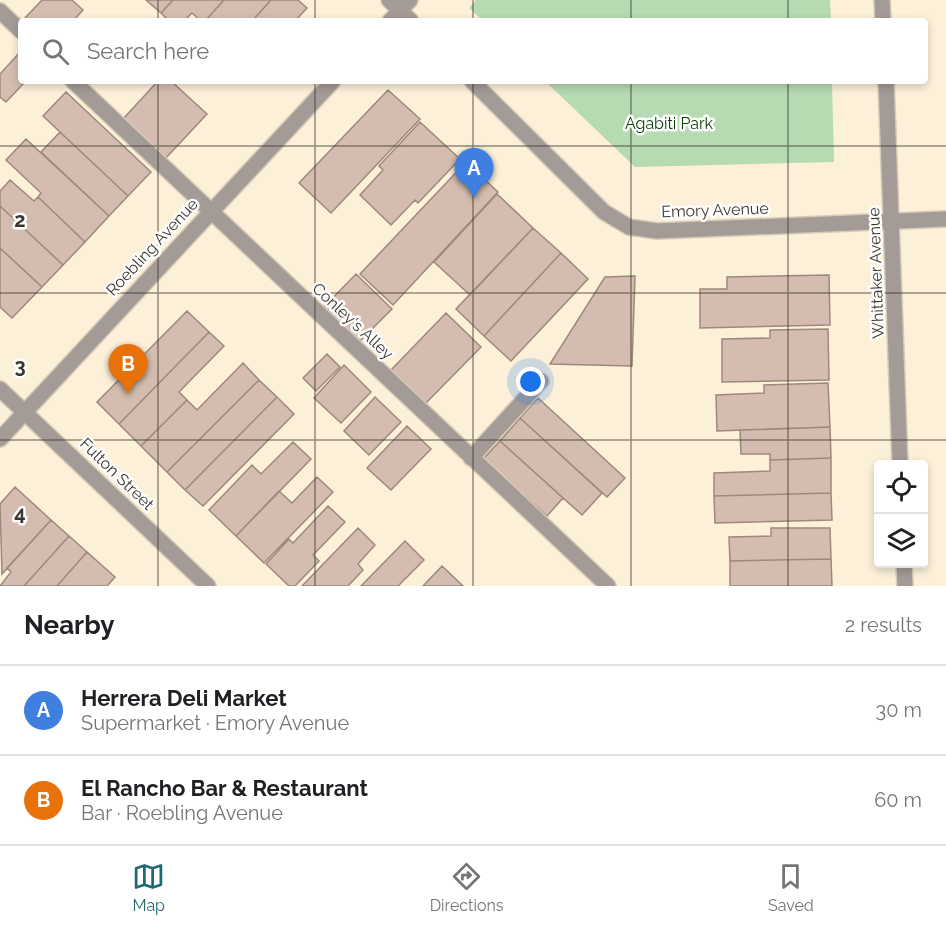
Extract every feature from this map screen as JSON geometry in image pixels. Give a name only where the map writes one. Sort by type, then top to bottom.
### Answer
[{"type":"street","points":[[882,0],[883,18]]},
{"type":"street","points":[[0,11],[18,28]]},
{"type":"street","name":"Conley's Alley","points":[[77,84],[608,586]]},
{"type":"street","name":"Roebling Avenue","points":[[0,438],[330,84]]},
{"type":"street","name":"Emory Avenue","points":[[475,84],[604,212],[629,227],[657,231],[946,219]]},
{"type":"street","name":"Whittaker Avenue","points":[[886,84],[900,460]]},
{"type":"street","points":[[471,458],[541,381]]},
{"type":"street","name":"Fulton Street","points":[[0,389],[208,586]]},
{"type":"street","points":[[904,568],[905,586]]},
{"type":"green space","points":[[476,0],[830,0],[831,18],[480,18],[469,8]]},
{"type":"green space","name":"Agabiti Park","points":[[548,84],[832,84],[834,162],[635,167]]},
{"type":"building","points":[[42,0],[72,0],[83,10],[76,18],[25,18]]},
{"type":"building","points":[[146,0],[173,0],[161,13]]},
{"type":"building","points":[[173,0],[224,0],[208,18],[198,18],[192,13],[187,18],[166,18],[161,13]]},
{"type":"building","points":[[224,0],[271,0],[255,18],[208,18]]},
{"type":"building","points":[[271,0],[298,0],[307,8],[298,18],[255,18]]},
{"type":"building","points":[[18,54],[18,84],[23,84],[6,102],[0,97],[0,74]]},
{"type":"building","points":[[155,84],[174,84],[207,114],[165,159],[123,119]]},
{"type":"building","points":[[388,90],[420,119],[331,213],[299,183]]},
{"type":"building","points":[[66,92],[151,172],[128,196],[43,116]]},
{"type":"building","points":[[420,122],[460,159],[418,203],[415,200],[391,225],[360,195],[383,170],[379,166]]},
{"type":"building","points":[[60,132],[128,196],[109,216],[41,152]]},
{"type":"building","points":[[26,139],[109,216],[85,242],[38,197],[41,193],[6,160]]},
{"type":"building","points":[[466,162],[498,192],[393,305],[360,274]]},
{"type":"building","points":[[10,180],[34,201],[38,197],[85,242],[63,265],[0,206],[0,191]]},
{"type":"building","points":[[497,194],[533,228],[470,295],[434,262]]},
{"type":"building","points":[[0,206],[63,265],[42,287],[0,248]]},
{"type":"building","points":[[533,228],[561,253],[484,336],[456,309]]},
{"type":"building","points":[[0,248],[42,287],[12,318],[0,307]]},
{"type":"building","points":[[561,253],[588,279],[511,361],[484,336]]},
{"type":"building","points":[[356,274],[392,309],[359,342],[323,308]]},
{"type":"building","points":[[829,275],[830,325],[700,328],[700,289],[727,289],[727,277]]},
{"type":"building","points":[[635,276],[632,366],[550,364],[605,277]]},
{"type":"building","points":[[187,311],[209,332],[119,424],[97,402]]},
{"type":"building","points":[[446,313],[481,347],[426,403],[391,370]]},
{"type":"building","points":[[828,329],[829,380],[722,382],[722,339],[770,338],[770,330]]},
{"type":"building","points":[[209,332],[224,346],[179,392],[187,400],[141,446],[119,424]]},
{"type":"building","points":[[327,354],[340,367],[316,391],[303,378]]},
{"type":"building","points":[[243,363],[259,380],[167,472],[141,446],[187,400],[197,410]]},
{"type":"building","points":[[344,365],[371,392],[341,423],[314,398]]},
{"type":"building","points":[[259,380],[277,397],[185,490],[167,472]]},
{"type":"building","points":[[828,383],[830,427],[717,431],[716,395],[764,393],[764,385]]},
{"type":"building","points":[[277,397],[294,414],[203,506],[185,490]]},
{"type":"building","points":[[375,397],[401,422],[369,455],[344,431]]},
{"type":"building","points":[[538,398],[625,478],[607,497],[520,418]]},
{"type":"building","points":[[520,418],[602,493],[582,515],[500,441]]},
{"type":"building","points":[[407,426],[431,449],[391,490],[367,468]]},
{"type":"building","points":[[830,427],[831,458],[770,460],[770,454],[741,454],[740,430]]},
{"type":"building","points":[[500,441],[563,498],[547,516],[483,459]]},
{"type":"building","points":[[293,442],[311,459],[236,536],[209,510],[252,465],[261,474]]},
{"type":"building","points":[[831,458],[831,493],[714,496],[714,473],[770,471],[770,460]]},
{"type":"building","points":[[317,477],[333,492],[264,563],[236,536],[279,491],[292,503]]},
{"type":"building","points":[[15,487],[51,520],[2,574],[0,504]]},
{"type":"building","points":[[831,493],[832,520],[715,523],[714,496]]},
{"type":"building","points":[[328,506],[345,522],[313,555],[319,561],[295,586],[289,586],[266,564],[289,539],[293,543]]},
{"type":"building","points":[[51,520],[69,536],[24,586],[0,586],[11,572],[7,568]]},
{"type":"building","points":[[358,528],[375,545],[358,564],[363,570],[348,586],[302,586]]},
{"type":"building","points":[[771,528],[830,528],[831,559],[730,561],[729,537],[771,536]]},
{"type":"building","points":[[69,536],[87,552],[57,586],[24,586]]},
{"type":"building","points":[[405,541],[424,560],[398,586],[361,586]]},
{"type":"building","points":[[87,552],[115,577],[107,586],[57,586]]},
{"type":"building","points":[[831,559],[832,586],[730,586],[730,561]]},
{"type":"building","points":[[442,566],[463,586],[423,586]]},
{"type":"place","name":"Herrera Deli Market","points":[[474,198]]},
{"type":"place","name":"El Rancho Bar & Restaurant","points":[[128,394]]}]
